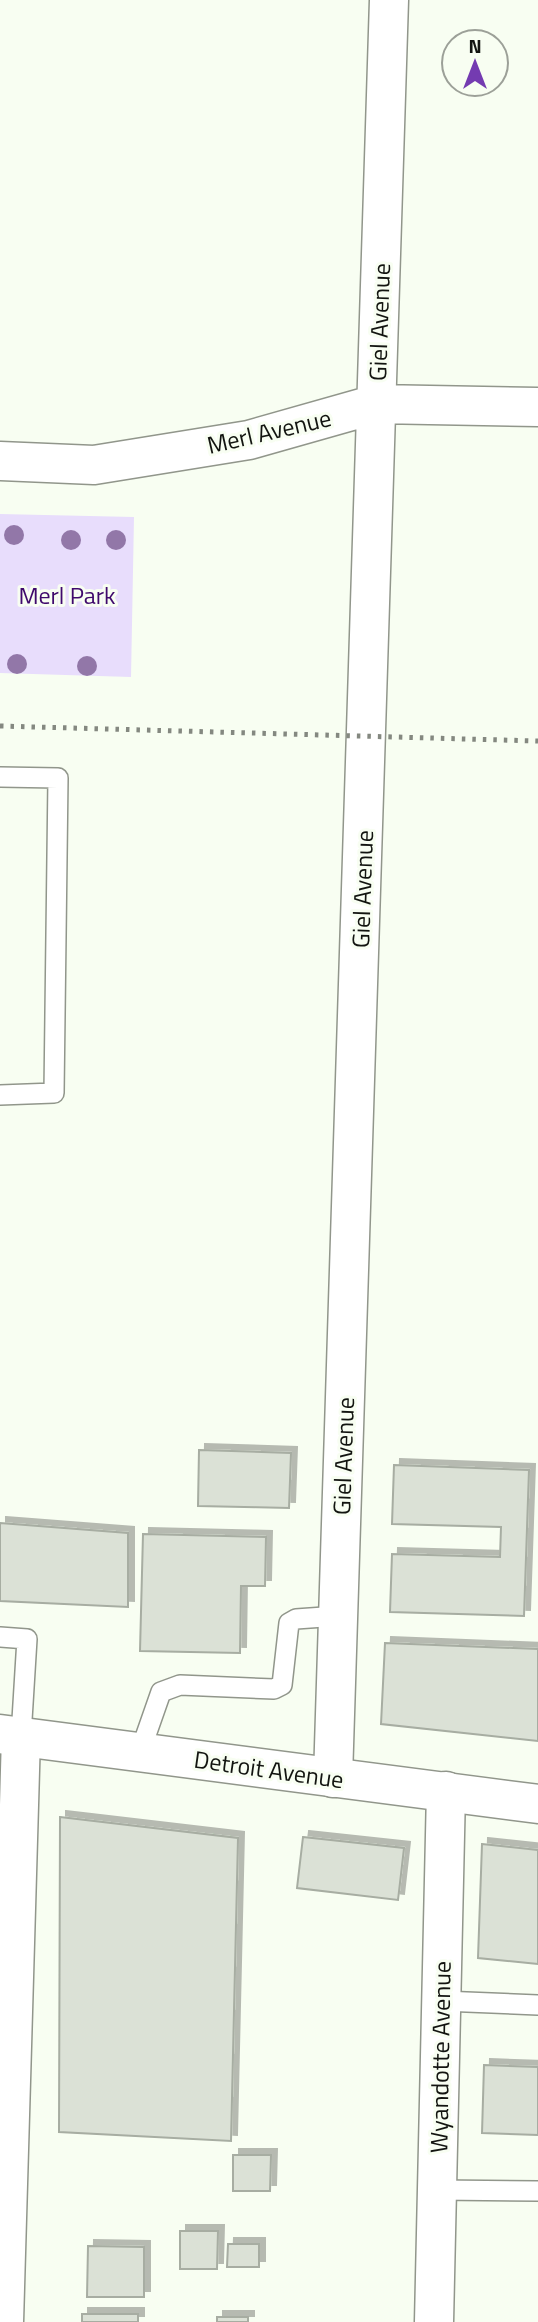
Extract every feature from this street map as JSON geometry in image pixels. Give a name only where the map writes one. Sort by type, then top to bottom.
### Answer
[{"type":"street","name":"Giel Avenue","points":[[333,1778],[389,0]]},
{"type":"street","name":"Merl Avenue","points":[[0,461],[94,465],[249,440],[376,404],[538,407]]},
{"type":"street","name":"Detroit Avenue","points":[[10,1735],[538,1804]]},
{"type":"street","points":[[4,2322],[10,1735]]},
{"type":"street","name":"Wyandotte Avenue","points":[[434,2322],[446,1791]]},
{"type":"lane","points":[[0,777],[58,778],[54,1093],[0,1095]]},
{"type":"lane","points":[[140,1752],[161,1692],[180,1685],[274,1689],[282,1685],[285,1675],[289,1623],[296,1619],[338,1616]]},
{"type":"lane","points":[[0,1637],[27,1639],[10,1735]]},
{"type":"lane","points":[[442,2001],[538,2005]]},
{"type":"lane","points":[[437,2190],[538,2191]]},
{"type":"green space","name":"Merl Park","points":[[0,514],[134,517],[131,677],[0,673]]},
{"type":"building","points":[[199,1450],[291,1453],[289,1508],[198,1506]]},
{"type":"building","points":[[394,1465],[529,1470],[524,1616],[390,1612],[392,1554],[500,1557],[501,1527],[392,1524]]},
{"type":"building","points":[[0,1523],[128,1533],[128,1607],[0,1601]]},
{"type":"building","points":[[143,1534],[266,1537],[265,1586],[241,1586],[240,1653],[140,1651]]},
{"type":"building","points":[[385,1643],[538,1649],[538,1741],[381,1724]]},
{"type":"building","points":[[60,1817],[238,1838],[231,2141],[59,2132]]},
{"type":"building","points":[[303,1837],[404,1848],[398,1900],[297,1888]]},
{"type":"building","points":[[482,1844],[538,1850],[538,1964],[478,1958]]},
{"type":"building","points":[[484,2065],[538,2067],[538,2135],[482,2133]]},
{"type":"building","points":[[233,2155],[271,2155],[270,2191],[233,2191]]},
{"type":"building","points":[[180,2231],[218,2231],[217,2269],[180,2269]]},
{"type":"building","points":[[228,2244],[259,2244],[259,2267],[227,2267]]},
{"type":"building","points":[[88,2246],[144,2247],[144,2297],[87,2297]]},
{"type":"building","points":[[82,2314],[138,2314],[138,2322],[82,2322]]},
{"type":"building","points":[[217,2317],[248,2317],[248,2322],[217,2322]]},
{"type":"railway","points":[[0,726],[538,741]]}]
